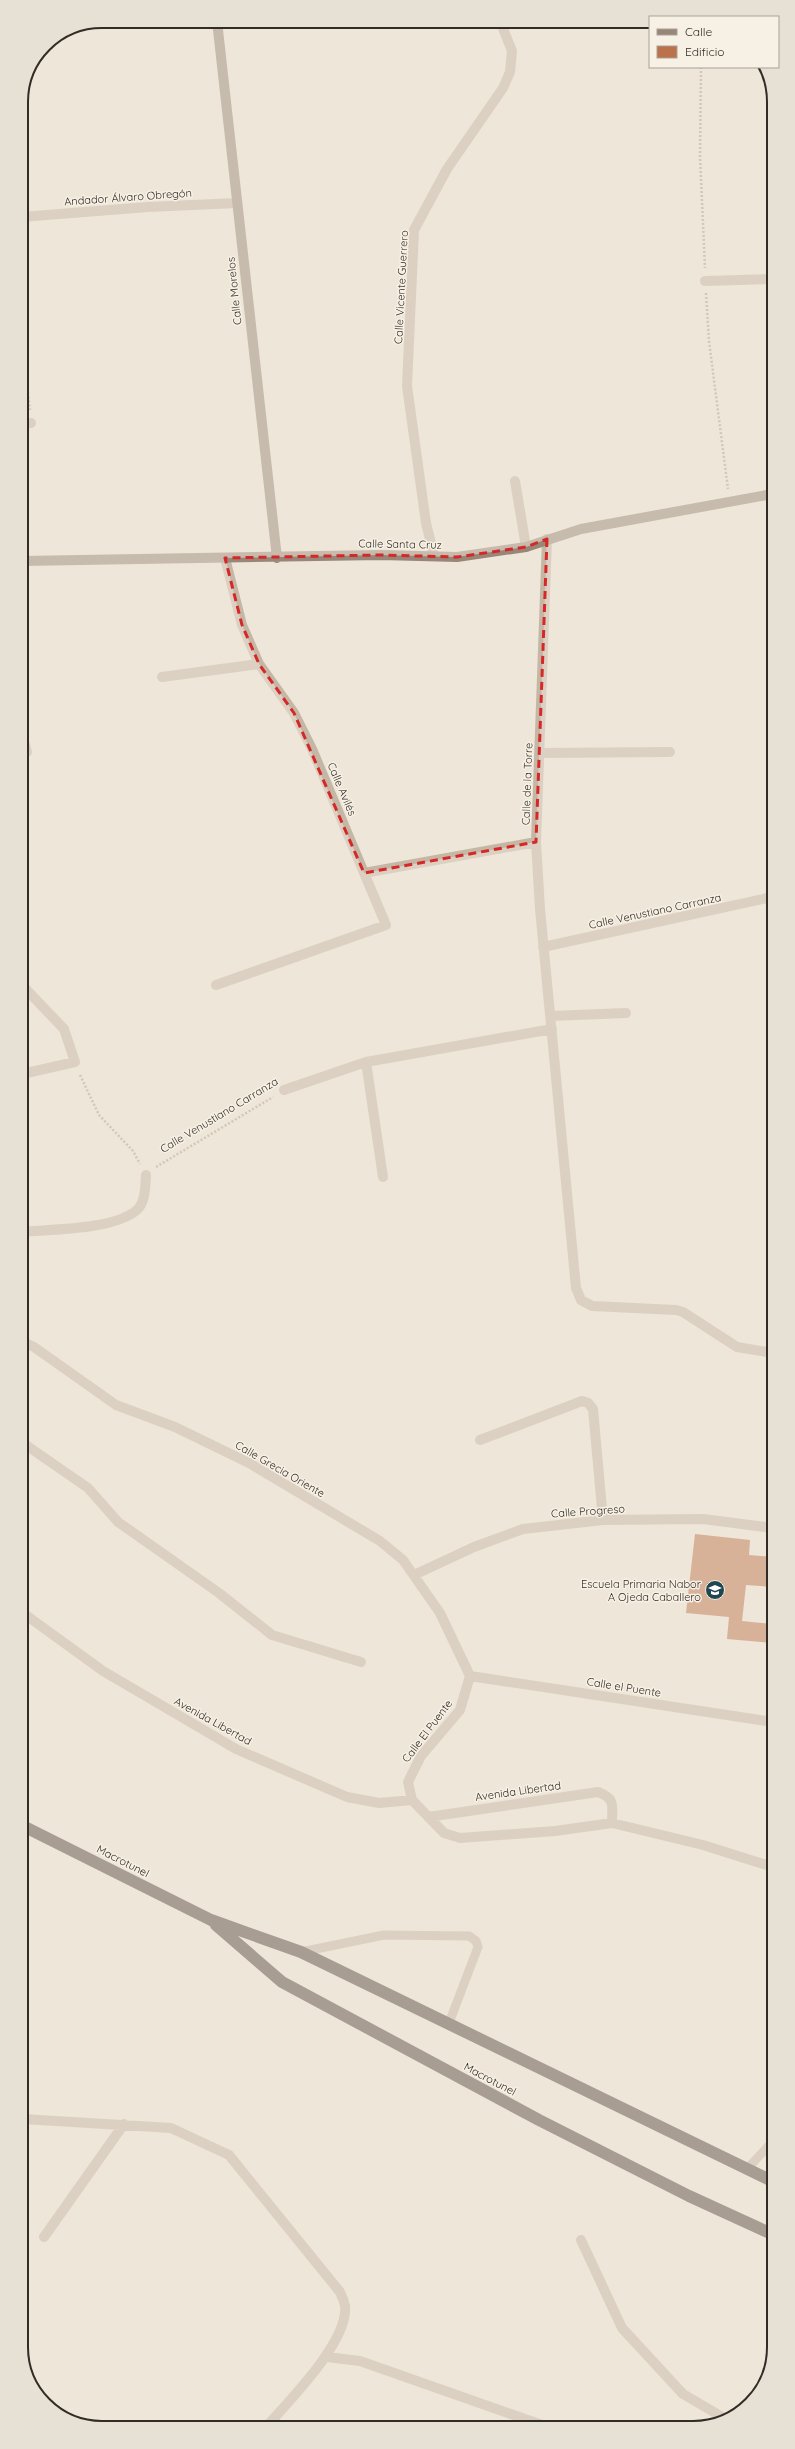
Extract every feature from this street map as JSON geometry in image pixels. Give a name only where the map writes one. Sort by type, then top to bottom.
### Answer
[{"type":"highway","name":"Macrotunel","points":[[28,1828],[211,1920],[301,1952],[767,2179]]},
{"type":"highway","name":"Macrotunel","points":[[211,1920],[282,1982],[539,2120],[689,2196],[767,2232]]},
{"type":"street","name":"Calle Morelos","points":[[218,28],[276,558]]},
{"type":"street","name":"Calle Vicente Guerrero","points":[[434,556],[426,523],[407,386],[414,230],[447,169],[503,88],[510,72],[512,51],[503,28]]},
{"type":"street","name":"Andador Álvaro Obregón","points":[[28,216],[148,206],[237,203]]},
{"type":"street","points":[[705,281],[767,279]]},
{"type":"street","points":[[515,481],[526,547]]},
{"type":"street","name":"Calle Santa Cruz","points":[[28,561],[276,558],[381,555],[457,557],[526,547],[581,529],[767,495]]},
{"type":"street","name":"Calle de la Torre","points":[[547,539],[536,842],[544,947],[576,1288],[581,1300],[592,1306],[676,1310],[683,1312],[737,1347],[767,1352]]},
{"type":"street","name":"Calle Avilés","points":[[216,985],[386,925],[301,727],[294,713],[258,664],[242,625],[225,558]]},
{"type":"street","points":[[162,677],[258,664]]},
{"type":"street","points":[[540,753],[670,752]]},
{"type":"street","points":[[364,873],[536,842]]},
{"type":"street","name":"Calle Venustiano Carranza","points":[[544,947],[767,898]]},
{"type":"street","points":[[28,992],[64,1029],[75,1062],[28,1073]]},
{"type":"street","points":[[551,1016],[626,1013]]},
{"type":"street","name":"Calle Venustiano Carranza","points":[[284,1090],[366,1062],[552,1029]]},
{"type":"street","points":[[366,1062],[383,1177]]},
{"type":"street","points":[[28,1231],[100,1224],[120,1219],[137,1209],[145,1196],[146,1175]]},
{"type":"street","name":"Calle Grecia Oriente","points":[[28,1344],[116,1405],[175,1427],[248,1463],[380,1541],[403,1560],[440,1613],[470,1676]]},
{"type":"street","points":[[480,1440],[582,1401],[588,1403],[593,1409],[603,1520]]},
{"type":"street","points":[[28,1446],[88,1488],[118,1522],[219,1593],[272,1635],[361,1662]]},
{"type":"street","name":"Calle Progreso","points":[[414,1575],[474,1547],[523,1529],[603,1520],[703,1519],[767,1527]]},
{"type":"street","name":"Avenida Libertad","points":[[28,1617],[103,1670],[236,1749],[347,1797],[379,1803],[412,1800]]},
{"type":"street","name":"Calle el Puente","points":[[470,1676],[767,1721]]},
{"type":"street","name":"Calle El Puente","points":[[412,1800],[408,1782],[410,1774],[421,1756],[460,1710],[470,1676]]},
{"type":"street","name":"Avenida Libertad","points":[[428,1817],[598,1792],[609,1796],[612,1800],[612,1823]]},
{"type":"street","points":[[412,1800],[444,1833],[460,1838],[556,1831],[612,1823],[702,1845],[767,1865]]},
{"type":"street","points":[[28,2119],[171,2128],[229,2155],[340,2292],[345,2307],[343,2320],[327,2357],[271,2421]]},
{"type":"street","points":[[44,2237],[124,2124]]},
{"type":"street","points":[[581,2240],[622,2328],[683,2394],[720,2415]]},
{"type":"street","points":[[327,2357],[360,2361],[531,2421]]},
{"type":"lane","points":[[301,1952],[384,1935],[469,1936],[476,1941],[478,1947],[449,2023]]},
{"type":"lane","points":[[747,2169],[767,2148]]},
{"type":"path","points":[[75,1062],[99,1115],[133,1151],[146,1175]]},
{"type":"path","name":"Calle Venustiano Carranza","points":[[146,1175],[284,1090]]},
{"type":"highlighted area","points":[[547,539],[536,842],[364,873],[294,713],[259,664],[242,625],[225,558],[381,555],[457,557],[526,547]]},
{"type":"building","points":[[695,1534],[750,1540],[749,1555],[767,1556],[767,1587],[746,1585],[742,1621],[767,1623],[767,1642],[727,1639],[729,1617],[686,1613]]},
{"type":"place","name":"Escuela Primaria Nabor A Ojeda Caballero","points":[[715,1590]]}]
